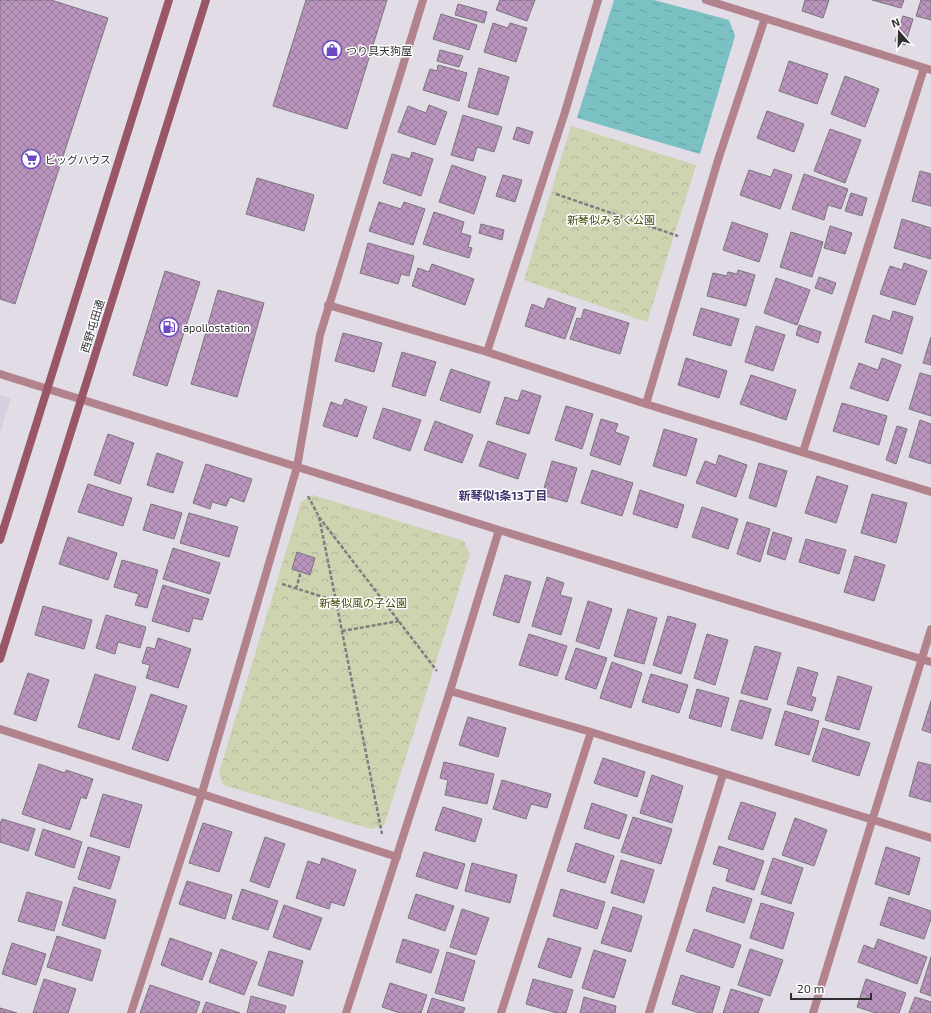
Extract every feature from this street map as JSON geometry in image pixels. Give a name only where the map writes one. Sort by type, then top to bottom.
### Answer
[{"type":"street","points":[[0,540],[46,388],[169,0]]},
{"type":"street","name":"西野屯田通","points":[[0,659],[206,0]]},
{"type":"street","points":[[131,1013],[202,793],[297,467],[320,335],[328,305],[423,0]]},
{"type":"street","points":[[487,352],[562,119],[598,0]]},
{"type":"street","points":[[706,0],[927,69],[803,452]]},
{"type":"street","points":[[646,404],[718,160],[765,18]]},
{"type":"street","points":[[328,305],[487,352],[646,404],[931,492]]},
{"type":"street","points":[[0,374],[499,530],[931,662]]},
{"type":"street","points":[[346,1013],[450,691],[499,530]]},
{"type":"street","points":[[812,1013],[931,629]]},
{"type":"street","points":[[450,691],[591,732],[931,838]]},
{"type":"street","points":[[0,729],[397,857]]},
{"type":"street","points":[[500,1013],[591,732]]},
{"type":"street","points":[[648,1013],[723,774]]},
{"type":"path","points":[[551,192],[684,238]]},
{"type":"path","points":[[306,492],[319,517],[437,671]]},
{"type":"path","points":[[319,517],[383,836]]},
{"type":"path","points":[[296,589],[301,572]]},
{"type":"path","points":[[278,583],[336,602]]},
{"type":"path","points":[[342,631],[399,621]]},
{"type":"shaded area","points":[[0,395],[11,398],[0,433]]},
{"type":"green space","name":"新琴似みるく公園","points":[[571,126],[696,165],[647,322],[524,280]]},
{"type":"green space","name":"新琴似風の子公園","points":[[313,495],[464,541],[470,554],[384,826],[371,829],[223,785],[219,773],[301,502]]},
{"type":"water","points":[[614,0],[654,0],[729,20],[735,36],[700,154],[577,118]]},
{"type":"building","name":"ビッグハウス","points":[[0,0],[51,0],[108,18],[15,304],[0,299]]},
{"type":"building","points":[[306,0],[387,0],[347,129],[273,106]]},
{"type":"building","points":[[500,0],[535,0],[527,21],[496,10]]},
{"type":"building","points":[[805,0],[829,0],[823,18],[802,11]]},
{"type":"building","points":[[872,0],[904,0],[901,8]]},
{"type":"building","points":[[921,0],[931,0],[931,20],[916,16]]},
{"type":"building","points":[[458,4],[487,12],[484,23],[455,15]]},
{"type":"building","points":[[441,14],[477,25],[469,50],[433,39]]},
{"type":"building","points":[[903,16],[913,19],[905,45],[895,41]]},
{"type":"building","points":[[493,23],[508,28],[510,23],[527,28],[516,62],[484,52]]},
{"type":"building","points":[[440,50],[463,56],[459,67],[437,61]]},
{"type":"building","points":[[789,61],[828,74],[817,104],[779,91]]},
{"type":"building","points":[[438,65],[467,73],[459,101],[423,90],[430,69],[437,71]]},
{"type":"building","points":[[479,68],[509,77],[498,115],[468,107]]},
{"type":"building","points":[[845,76],[879,89],[865,127],[831,114]]},
{"type":"building","points":[[429,105],[447,112],[435,145],[398,132],[408,106],[426,113]]},
{"type":"building","points":[[767,111],[804,124],[794,152],[757,138]]},
{"type":"building","points":[[463,115],[502,127],[494,152],[477,147],[473,161],[451,155]]},
{"type":"building","points":[[517,127],[533,132],[529,144],[513,139]]},
{"type":"building","points":[[830,129],[861,140],[845,183],[814,171]]},
{"type":"building","points":[[412,152],[433,159],[421,196],[383,183],[392,154],[410,159]]},
{"type":"building","points":[[452,165],[486,177],[474,214],[439,202]]},
{"type":"building","points":[[774,169],[792,175],[780,209],[740,195],[749,170],[771,177]]},
{"type":"building","points":[[920,171],[931,174],[931,206],[912,201]]},
{"type":"building","points":[[804,174],[848,189],[841,209],[828,205],[824,220],[792,209]]},
{"type":"building","points":[[503,175],[522,180],[515,202],[496,196]]},
{"type":"building","points":[[257,178],[314,195],[304,231],[246,214]]},
{"type":"building","points":[[851,193],[867,198],[862,216],[845,211]]},
{"type":"building","points":[[379,202],[401,209],[404,202],[425,209],[413,245],[369,231]]},
{"type":"building","points":[[434,212],[464,222],[461,233],[471,236],[468,247],[472,248],[469,258],[423,244]]},
{"type":"building","points":[[902,219],[931,228],[931,259],[894,248]]},
{"type":"building","points":[[732,222],[768,234],[759,262],[723,250]]},
{"type":"building","points":[[481,224],[504,230],[502,240],[479,233]]},
{"type":"building","points":[[830,226],[852,233],[845,254],[824,248]]},
{"type":"building","points":[[791,232],[823,242],[812,277],[780,267]]},
{"type":"building","points":[[368,243],[414,256],[409,276],[401,274],[398,284],[360,273]]},
{"type":"building","points":[[904,263],[927,271],[915,305],[880,294],[890,266],[902,270]]},
{"type":"building","points":[[432,264],[474,279],[465,305],[412,286],[418,268],[429,272]]},
{"type":"building","points":[[738,270],[755,275],[746,306],[707,296],[713,273],[727,276],[728,272],[737,274]]},
{"type":"building","points":[[165,271],[200,282],[167,386],[133,375]]},
{"type":"building","points":[[819,277],[836,283],[832,294],[815,288]]},
{"type":"building","points":[[776,278],[810,290],[797,325],[764,313]]},
{"type":"building","points":[[218,290],[264,303],[237,397],[191,384]]},
{"type":"building","points":[[548,298],[576,308],[565,339],[525,326],[532,304],[544,309]]},
{"type":"building","points":[[701,308],[739,319],[731,346],[693,335]]},
{"type":"building","points":[[584,309],[629,323],[620,354],[570,339],[577,318],[581,319]]},
{"type":"building","points":[[893,311],[913,317],[902,354],[865,342],[873,315],[890,321]]},
{"type":"building","points":[[799,325],[821,332],[818,343],[796,335]]},
{"type":"building","points":[[756,326],[785,335],[773,371],[745,362]]},
{"type":"building","points":[[343,333],[382,343],[374,372],[335,361]]},
{"type":"building","points":[[931,337],[931,365],[923,363]]},
{"type":"building","points":[[402,352],[436,362],[425,396],[392,386]]},
{"type":"building","points":[[686,358],[727,371],[719,398],[678,385]]},
{"type":"building","points":[[882,358],[901,365],[888,401],[850,388],[859,363],[878,370]]},
{"type":"building","points":[[451,369],[490,382],[480,413],[440,400]]},
{"type":"building","points":[[920,373],[931,376],[931,416],[909,409]]},
{"type":"building","points":[[751,375],[796,390],[786,420],[740,404]]},
{"type":"building","points":[[522,390],[541,396],[529,434],[496,424],[505,397],[518,401]]},
{"type":"building","points":[[345,399],[367,407],[357,437],[323,426],[331,402],[342,406]]},
{"type":"building","points":[[842,403],[887,416],[879,445],[833,431]]},
{"type":"building","points":[[566,406],[593,414],[582,449],[555,440]]},
{"type":"building","points":[[383,408],[421,420],[410,451],[373,438]]},
{"type":"building","points":[[601,419],[618,424],[615,432],[629,437],[620,465],[590,455]]},
{"type":"building","points":[[920,420],[931,424],[931,464],[909,457]]},
{"type":"building","points":[[435,421],[473,435],[462,463],[424,450]]},
{"type":"building","points":[[897,426],[907,429],[896,464],[886,460]]},
{"type":"building","points":[[664,429],[697,439],[686,476],[653,466]]},
{"type":"building","points":[[108,434],[134,443],[120,484],[94,475]]},
{"type":"building","points":[[488,441],[526,454],[518,479],[479,466]]},
{"type":"building","points":[[157,453],[183,462],[173,493],[147,485]]},
{"type":"building","points":[[719,455],[747,465],[736,497],[696,483],[705,461],[716,465]]},
{"type":"building","points":[[552,461],[577,468],[567,502],[542,495]]},
{"type":"building","points":[[759,463],[787,471],[776,507],[749,498]]},
{"type":"building","points":[[206,464],[252,479],[244,502],[230,497],[226,506],[212,502],[210,509],[193,503]]},
{"type":"building","points":[[592,470],[633,483],[622,516],[581,503]]},
{"type":"building","points":[[817,476],[848,486],[836,523],[805,513]]},
{"type":"building","points":[[88,484],[132,498],[123,526],[78,512]]},
{"type":"building","points":[[640,490],[684,505],[677,528],[633,514]]},
{"type":"building","points":[[872,494],[907,503],[896,543],[861,533]]},
{"type":"building","points":[[151,504],[182,513],[174,539],[143,530]]},
{"type":"building","points":[[702,507],[738,519],[728,549],[692,537]]},
{"type":"building","points":[[189,513],[238,527],[229,557],[180,543]]},
{"type":"building","points":[[747,522],[770,529],[760,562],[737,554]]},
{"type":"building","points":[[773,532],[792,538],[785,560],[767,554]]},
{"type":"building","points":[[68,537],[117,553],[108,580],[59,564]]},
{"type":"building","points":[[806,539],[846,550],[839,574],[799,562]]},
{"type":"building","points":[[173,548],[220,563],[210,594],[163,579]]},
{"type":"building","points":[[297,552],[315,558],[310,575],[292,569]]},
{"type":"building","points":[[855,556],[885,565],[874,601],[844,592]]},
{"type":"building","points":[[122,560],[158,570],[147,608],[135,605],[139,594],[114,587]]},
{"type":"building","points":[[505,575],[531,582],[519,623],[493,615]]},
{"type":"building","points":[[547,577],[564,583],[560,595],[572,598],[561,635],[532,626]]},
{"type":"building","points":[[163,585],[209,599],[202,620],[193,618],[189,632],[152,621]]},
{"type":"building","points":[[588,601],[612,609],[599,649],[576,641]]},
{"type":"building","points":[[43,606],[92,620],[84,649],[35,635]]},
{"type":"building","points":[[628,609],[657,618],[644,664],[614,656]]},
{"type":"building","points":[[106,615],[146,627],[140,648],[118,642],[115,654],[96,648]]},
{"type":"building","points":[[668,616],[696,624],[681,674],[653,665]]},
{"type":"building","points":[[529,634],[567,646],[557,676],[519,665]]},
{"type":"building","points":[[707,634],[728,640],[715,685],[694,678]]},
{"type":"building","points":[[158,638],[191,649],[178,688],[146,678],[150,665],[142,663],[147,647],[155,649]]},
{"type":"building","points":[[755,646],[781,653],[767,700],[741,693]]},
{"type":"building","points":[[576,648],[607,658],[596,689],[565,679]]},
{"type":"building","points":[[612,662],[642,673],[631,708],[600,698]]},
{"type":"building","points":[[798,667],[818,673],[811,696],[816,698],[812,711],[787,704]]},
{"type":"building","points":[[28,673],[49,680],[36,721],[14,714]]},
{"type":"building","points":[[95,674],[136,687],[119,740],[78,727]]},
{"type":"building","points":[[651,674],[688,685],[679,713],[642,702]]},
{"type":"building","points":[[838,676],[872,687],[859,730],[825,720]]},
{"type":"building","points":[[697,689],[729,698],[721,727],[689,718]]},
{"type":"building","points":[[151,694],[187,706],[168,761],[132,749]]},
{"type":"building","points":[[740,700],[771,709],[762,739],[731,730]]},
{"type":"building","points":[[931,701],[931,733],[922,730]]},
{"type":"building","points":[[785,711],[819,721],[809,755],[775,745]]},
{"type":"building","points":[[468,717],[506,728],[498,757],[459,745]]},
{"type":"building","points":[[823,728],[870,743],[859,776],[812,761]]},
{"type":"building","points":[[603,758],[645,772],[637,797],[594,783]]},
{"type":"building","points":[[444,762],[494,774],[487,804],[445,795],[448,780],[440,778]]},
{"type":"building","points":[[918,762],[931,765],[931,802],[909,796]]},
{"type":"building","points":[[39,764],[65,773],[66,770],[93,779],[86,799],[81,797],[70,830],[22,814]]},
{"type":"building","points":[[652,775],[683,786],[672,823],[640,813]]},
{"type":"building","points":[[502,780],[551,794],[547,808],[531,804],[526,819],[493,809]]},
{"type":"building","points":[[103,794],[142,805],[129,848],[90,836]]},
{"type":"building","points":[[741,802],[776,813],[763,850],[728,839]]},
{"type":"building","points":[[592,803],[627,815],[619,839],[584,828]]},
{"type":"building","points":[[443,807],[482,819],[475,842],[435,830]]},
{"type":"building","points":[[633,817],[672,829],[661,864],[621,852]]},
{"type":"building","points":[[795,818],[827,830],[814,866],[782,855]]},
{"type":"building","points":[[2,819],[35,829],[28,851],[0,842],[0,824]]},
{"type":"building","points":[[203,823],[232,832],[219,872],[189,863]]},
{"type":"building","points":[[43,829],[82,842],[74,868],[35,855]]},
{"type":"building","points":[[265,837],[285,844],[269,888],[250,881]]},
{"type":"building","points":[[576,843],[614,856],[605,883],[567,871]]},
{"type":"building","points":[[719,846],[764,861],[754,890],[726,881],[729,869],[713,864]]},
{"type":"building","points":[[88,847],[120,857],[110,889],[78,879]]},
{"type":"building","points":[[886,847],[920,858],[909,895],[875,884]]},
{"type":"building","points":[[424,852],[465,864],[457,889],[416,876]]},
{"type":"building","points":[[322,858],[356,870],[344,906],[331,902],[329,909],[296,898],[308,861],[320,865]]},
{"type":"building","points":[[773,858],[803,868],[791,904],[761,894]]},
{"type":"building","points":[[621,860],[654,870],[644,903],[611,893]]},
{"type":"building","points":[[472,863],[517,875],[510,903],[465,891]]},
{"type":"building","points":[[187,881],[232,895],[225,919],[179,904]]},
{"type":"building","points":[[74,887],[116,900],[105,939],[62,925]]},
{"type":"building","points":[[713,887],[752,899],[744,923],[706,911]]},
{"type":"building","points":[[242,889],[278,901],[268,930],[232,919]]},
{"type":"building","points":[[561,889],[605,902],[597,929],[553,916]]},
{"type":"building","points":[[27,892],[62,902],[54,931],[18,921]]},
{"type":"building","points":[[416,894],[454,906],[445,931],[408,918]]},
{"type":"building","points":[[889,897],[931,911],[931,919],[924,939],[880,925]]},
{"type":"building","points":[[761,903],[794,913],[783,949],[750,938]]},
{"type":"building","points":[[284,905],[322,918],[310,950],[273,937]]},
{"type":"building","points":[[613,907],[642,916],[631,952],[601,943]]},
{"type":"building","points":[[462,909],[489,918],[476,955],[450,947]]},
{"type":"building","points":[[694,929],[741,945],[733,968],[686,951]]},
{"type":"building","points":[[57,936],[101,950],[92,981],[47,967]]},
{"type":"building","points":[[170,938],[212,953],[202,980],[161,965]]},
{"type":"building","points":[[548,938],[581,948],[571,978],[538,967]]},
{"type":"building","points":[[403,939],[439,950],[431,973],[396,962]]},
{"type":"building","points":[[878,939],[927,957],[917,984],[858,962],[864,945],[874,949]]},
{"type":"building","points":[[12,943],[46,954],[36,985],[2,974]]},
{"type":"building","points":[[221,949],[257,962],[244,995],[209,982]]},
{"type":"building","points":[[750,949],[783,960],[770,996],[738,985]]},
{"type":"building","points":[[594,950],[626,960],[614,998],[582,988]]},
{"type":"building","points":[[269,951],[303,961],[293,996],[258,985]]},
{"type":"building","points":[[447,952],[475,961],[463,1001],[435,993]]},
{"type":"building","points":[[931,957],[931,996],[920,992]]},
{"type":"building","points":[[681,975],[720,987],[712,1013],[699,1013],[672,1004]]},
{"type":"building","points":[[44,979],[76,989],[68,1013],[33,1013]]},
{"type":"building","points":[[533,979],[573,990],[566,1013],[557,1013],[526,1004]]},
{"type":"building","points":[[866,979],[906,993],[899,1013],[876,1013],[857,1007]]},
{"type":"building","points":[[390,983],[427,995],[421,1013],[400,1013],[382,1007]]},
{"type":"building","points":[[150,985],[200,1002],[196,1013],[140,1013]]},
{"type":"building","points":[[731,989],[763,999],[758,1013],[723,1013]]},
{"type":"building","points":[[251,996],[286,1006],[284,1013],[247,1013]]},
{"type":"building","points":[[584,997],[616,1006],[615,1013],[580,1013]]},
{"type":"building","points":[[915,997],[931,1002],[931,1013],[909,1013]]},
{"type":"building","points":[[432,998],[465,1008],[463,1013],[427,1013]]},
{"type":"building","points":[[206,1002],[240,1013],[202,1013]]},
{"type":"building","points":[[0,1008],[17,1013],[0,1013]]},
{"type":"place","name":"つり具天狗屋","points":[[332,50]]},
{"type":"place","name":"ビッグハウス","points":[[31,159]]},
{"type":"place","name":"apollostation","points":[[169,327]]},
{"type":"district","name":"新琴似1条13丁目","points":[[503,495]]}]
